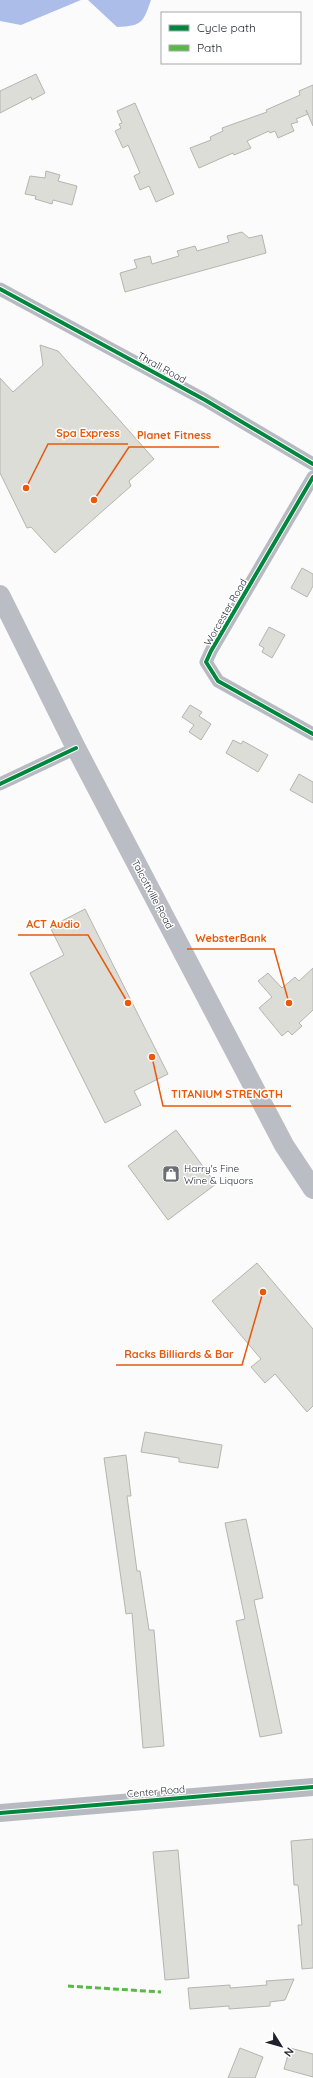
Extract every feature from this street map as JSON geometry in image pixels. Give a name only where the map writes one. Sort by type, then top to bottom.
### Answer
[{"type":"main road","name":"Talcottville Road","points":[[0,595],[76,748],[286,1150],[313,1189]]},
{"type":"street","name":"Thrall Road","points":[[0,289],[205,400],[313,464]]},
{"type":"street","name":"Worcester Road","points":[[313,477],[206,662],[218,681],[313,734]]},
{"type":"street","points":[[0,784],[76,748]]},
{"type":"street","name":"Center Road","points":[[0,1813],[313,1787]]},
{"type":"water","points":[[0,0],[81,0],[21,25],[0,21]]},
{"type":"water","points":[[88,0],[151,0],[146,14],[140,22],[132,26],[117,27]]},
{"type":"building","points":[[36,74],[45,93],[32,100],[31,97],[0,113],[0,91]]},
{"type":"building","points":[[313,85],[313,126],[308,114],[296,119],[298,122],[291,124],[294,131],[278,138],[275,131],[270,133],[269,131],[247,141],[251,148],[234,155],[233,153],[199,168],[190,148],[211,140],[210,137],[223,131],[222,128],[267,112],[266,110],[300,95],[299,91]]},
{"type":"building","points":[[135,103],[174,194],[156,202],[149,186],[140,190],[134,176],[140,173],[128,145],[123,148],[115,131],[121,128],[119,124],[122,123],[117,111]]},
{"type":"building","points":[[46,171],[60,175],[58,181],[77,186],[72,205],[53,200],[52,204],[35,199],[36,196],[25,194],[30,176],[45,178]]},
{"type":"building","points":[[242,232],[249,238],[262,235],[266,253],[125,292],[120,273],[137,268],[134,260],[150,256],[152,264],[179,256],[177,251],[195,246],[197,251],[229,242],[227,236]]},
{"type":"building","points":[[40,345],[58,351],[154,459],[129,481],[131,486],[55,553],[31,527],[27,528],[0,473],[0,378],[13,392],[43,365]]},
{"type":"building","points":[[302,568],[313,574],[313,586],[307,597],[291,588]]},
{"type":"building","points":[[269,627],[285,635],[272,658],[262,652],[264,648],[259,645]]},
{"type":"building","points":[[190,705],[202,712],[199,716],[211,724],[201,740],[189,732],[194,725],[182,717]]},
{"type":"building","points":[[233,740],[241,744],[243,741],[268,755],[258,772],[226,753]]},
{"type":"building","points":[[299,774],[313,782],[313,803],[290,790]]},
{"type":"building","points":[[85,909],[168,1074],[134,1091],[141,1105],[105,1123],[30,973],[64,955],[50,927]]},
{"type":"building","points":[[313,968],[313,1010],[299,1023],[302,1026],[292,1035],[288,1031],[282,1036],[259,1008],[272,997],[258,981],[268,973],[282,988],[295,977],[299,981]]},
{"type":"building","name":"Harry's Fine Wine & Liquors","points":[[176,1130],[216,1184],[168,1220],[128,1166]]},
{"type":"building","points":[[257,1263],[313,1329],[313,1406],[307,1412],[275,1374],[265,1383],[251,1367],[261,1359],[212,1301]]},
{"type":"building","points":[[145,1432],[222,1445],[218,1468],[179,1462],[179,1458],[141,1452]]},
{"type":"building","points":[[126,1455],[131,1496],[127,1496],[137,1571],[140,1571],[149,1630],[154,1630],[164,1746],[143,1748],[132,1613],[126,1614],[104,1458]]},
{"type":"building","points":[[246,1519],[263,1598],[254,1600],[282,1733],[260,1737],[236,1621],[245,1619],[225,1523]]},
{"type":"building","points":[[313,1839],[313,1968],[302,1969],[298,1925],[302,1925],[298,1885],[294,1885],[291,1841]]},
{"type":"building","points":[[178,1850],[189,1978],[165,1980],[153,1852]]},
{"type":"building","points":[[294,1979],[285,2000],[270,2002],[270,2006],[229,2009],[229,2006],[190,2009],[188,1988],[230,1985],[230,1988],[267,1985],[266,1981]]},
{"type":"building","points":[[240,2048],[263,2057],[255,2078],[228,2078]]},
{"type":"building","points":[[290,2048],[313,2054],[313,2077],[284,2069]]},
{"type":"marked path","points":[[68,1986],[161,1992]]},
{"type":"cycle path","points":[[0,289],[205,400],[313,464]]},
{"type":"cycle path","points":[[313,477],[206,662],[218,681],[313,734]]},
{"type":"cycle path","points":[[0,784],[76,748]]},
{"type":"cycle path","points":[[0,1813],[313,1787]]},
{"type":"place","name":"Spa Express","points":[[26,488]]},
{"type":"place","name":"Planet Fitness","points":[[94,500]]},
{"type":"place","name":"ACT Audio","points":[[128,1003]]},
{"type":"place","name":"WebsterBank","points":[[289,1003]]},
{"type":"place","name":"TITANIUM STRENGTH","points":[[152,1057]]},
{"type":"place","name":"Harry's Fine Wine & Liquors","points":[[171,1174]]},
{"type":"place","name":"Racks Billiards & Bar","points":[[263,1292]]}]
